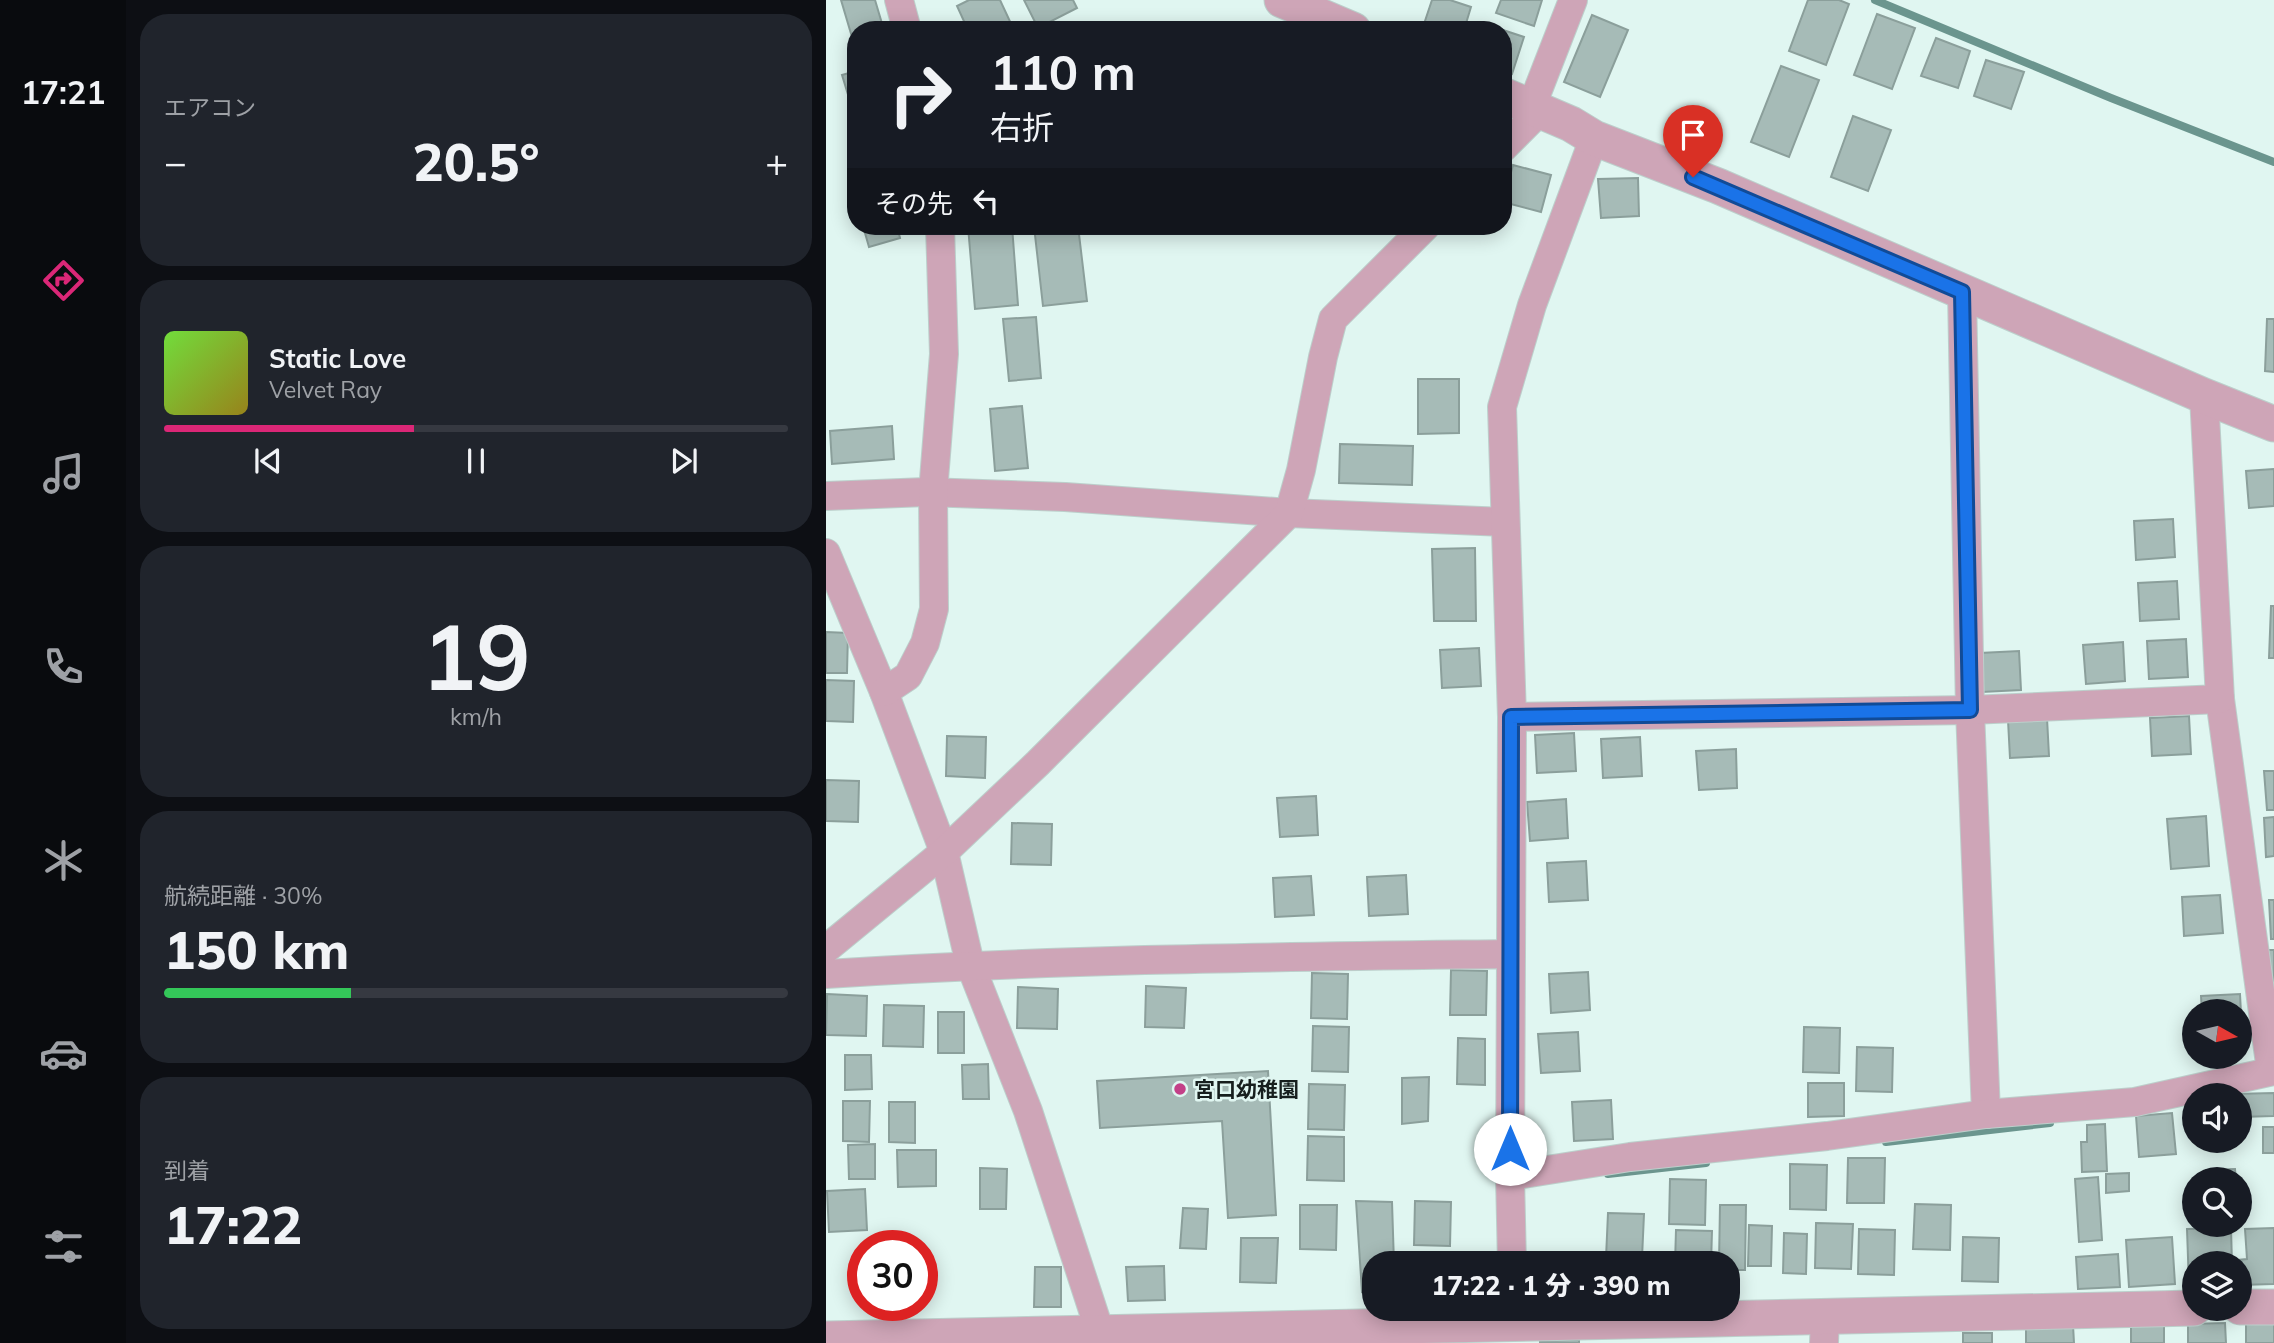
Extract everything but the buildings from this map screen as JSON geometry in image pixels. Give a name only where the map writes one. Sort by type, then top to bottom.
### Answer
[{"type":"street","points":[[900,0],[905,21]]},
{"type":"street","points":[[1282,0],[1332,21]]},
{"type":"street","points":[[1512,130],[1573,0]]},
{"type":"street","points":[[1525,105],[1571,124],[1594,138],[1718,186],[2274,424]]},
{"type":"street","points":[[1512,1251],[1511,717],[1502,407],[1532,305],[1594,138]]},
{"type":"street","points":[[884,692],[908,676],[925,643],[934,609],[933,492],[944,354],[940,235]]},
{"type":"street","points":[[826,949],[944,852],[1038,763],[1289,513],[1301,470],[1323,357],[1334,319],[1417,235]]},
{"type":"street","points":[[1962,292],[1970,710],[1986,1114]]},
{"type":"street","points":[[1510,1176],[1630,1157],[1828,1136],[1986,1114],[2135,1102],[2272,1071],[2220,699],[2204,396]]},
{"type":"street","points":[[826,496],[933,492],[1065,497],[1289,513],[1505,522]]},
{"type":"street","points":[[826,553],[884,692],[944,852],[970,964],[1028,1111],[1100,1332]]},
{"type":"street","points":[[1511,717],[1970,710],[2220,699]]},
{"type":"street","points":[[826,974],[970,964],[1152,958],[1511,954]]},
{"type":"street","points":[[2252,1307],[2274,1307]]},
{"type":"street","points":[[826,1339],[1514,1325],[1825,1330],[2182,1309]]},
{"type":"waterway","points":[[1875,0],[2274,162]]},
{"type":"waterway","points":[[1886,1142],[2050,1123]]},
{"type":"waterway","points":[[1608,1174],[1706,1163]]},
{"type":"place","name":"宮口幼稚園","points":[[1180,1089]]},
{"type":"route","points":[[1510,1149],[1511,717],[1970,710],[1962,292],[1693,177]]}]
